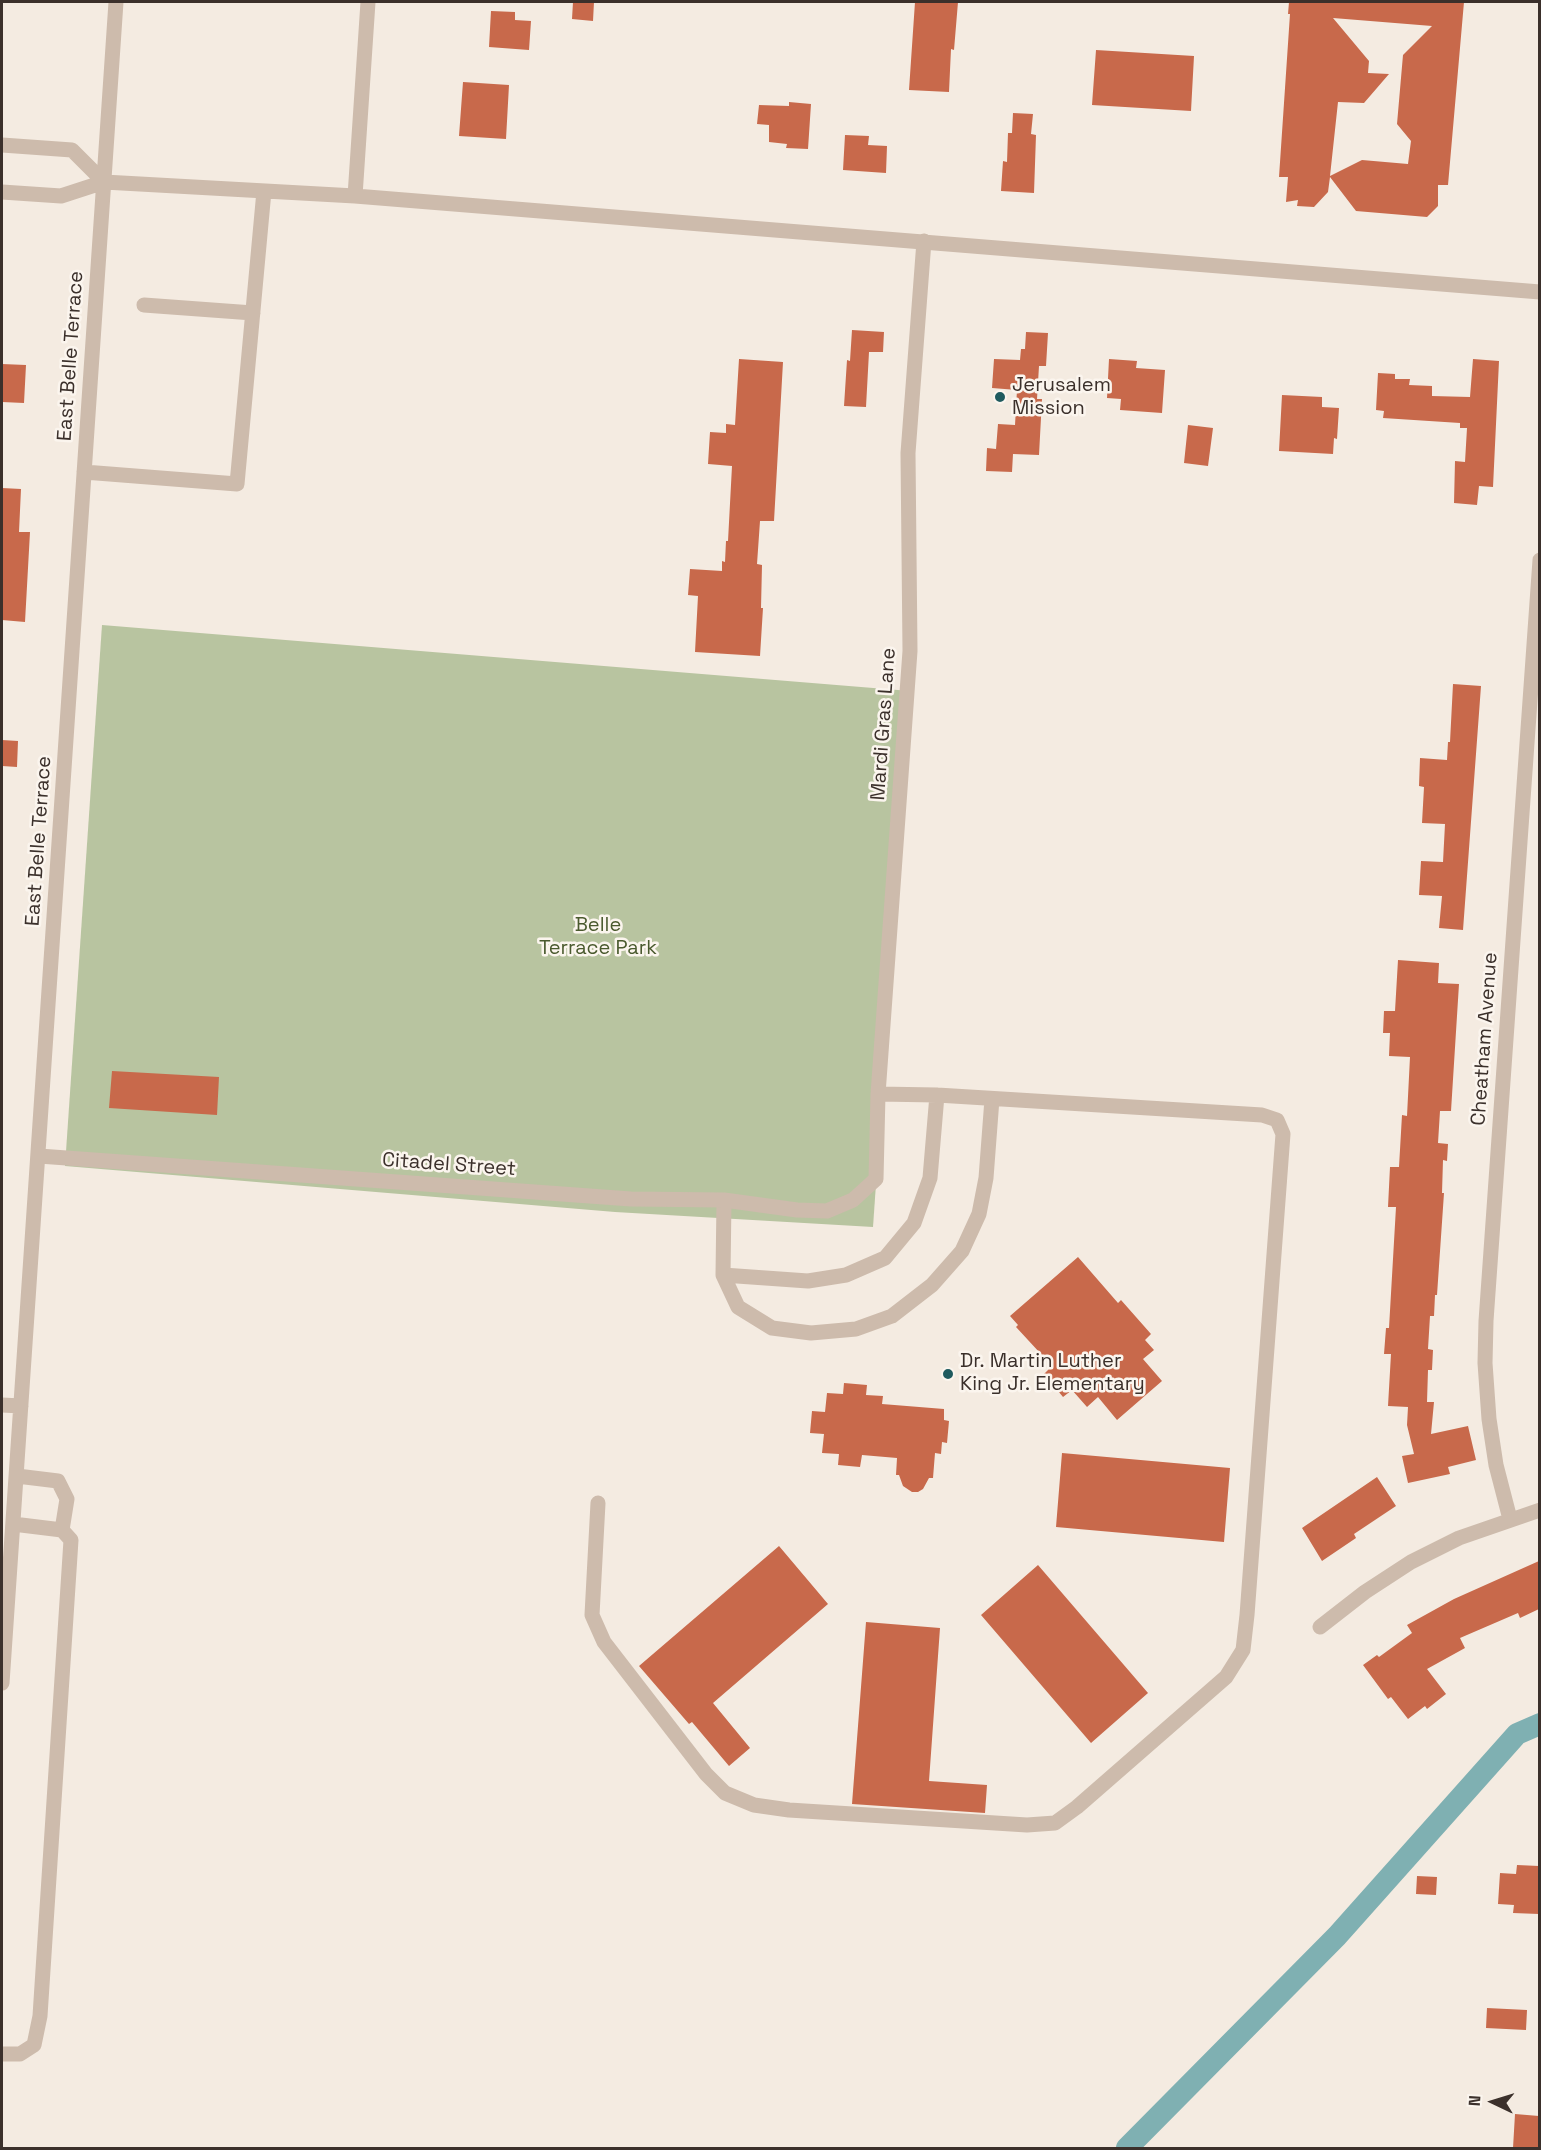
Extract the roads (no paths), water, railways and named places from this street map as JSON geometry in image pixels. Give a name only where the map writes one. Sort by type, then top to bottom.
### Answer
[{"type":"street","name":"East Belle Terrace","points":[[2,1683],[117,2]]},
{"type":"street","points":[[355,196],[368,2]]},
{"type":"street","points":[[2,145],[72,150],[104,182]]},
{"type":"street","points":[[2,192],[61,196],[104,182],[355,196],[1539,292]]},
{"type":"street","points":[[84,472],[237,484],[264,191]]},
{"type":"street","name":"Mardi Gras Lane","points":[[853,1200],[876,1179],[878,1094],[910,651],[908,453],[924,241]]},
{"type":"street","points":[[144,305],[253,313]]},
{"type":"street","name":"Cheatham Avenue","points":[[1510,1519],[1496,1465],[1489,1419],[1485,1363],[1486,1321],[1539,560]]},
{"type":"street","points":[[598,1503],[592,1615],[604,1642],[706,1774],[725,1793],[754,1805],[789,1810],[1027,1825],[1055,1823],[1077,1808],[1226,1677],[1243,1650],[1247,1615],[1283,1134],[1277,1120],[1262,1114],[937,1095],[878,1094]]},
{"type":"street","points":[[723,1275],[807,1281],[846,1275],[885,1258],[914,1223],[930,1178],[937,1095]]},
{"type":"street","points":[[724,1200],[723,1275],[738,1307],[772,1328],[811,1334],[856,1329],[892,1316],[932,1285],[963,1251],[979,1214],[986,1178],[992,1099]]},
{"type":"street","name":"Citadel Street","points":[[39,1156],[631,1199],[724,1200],[797,1210],[827,1211],[853,1200]]},
{"type":"street","points":[[2,1405],[21,1406]]},
{"type":"street","points":[[16,1476],[58,1481],[67,1499],[62,1530]]},
{"type":"street","points":[[1320,1627],[1365,1592],[1410,1562],[1459,1538],[1539,1510]]},
{"type":"street","points":[[2,2054],[20,2054],[34,2045],[40,2016],[71,1540],[62,1530],[13,1524]]},
{"type":"waterway","points":[[1127,2148],[1337,1936],[1517,1734],[1540,1724]]},
{"type":"place","name":"Jerusalem Mission","points":[[1000,397]]},
{"type":"place","name":"Dr. Martin Luther King Jr. Elementary","points":[[948,1374]]},
{"type":"park label","name":"Belle Terrace Park","points":[[598,938]]}]
